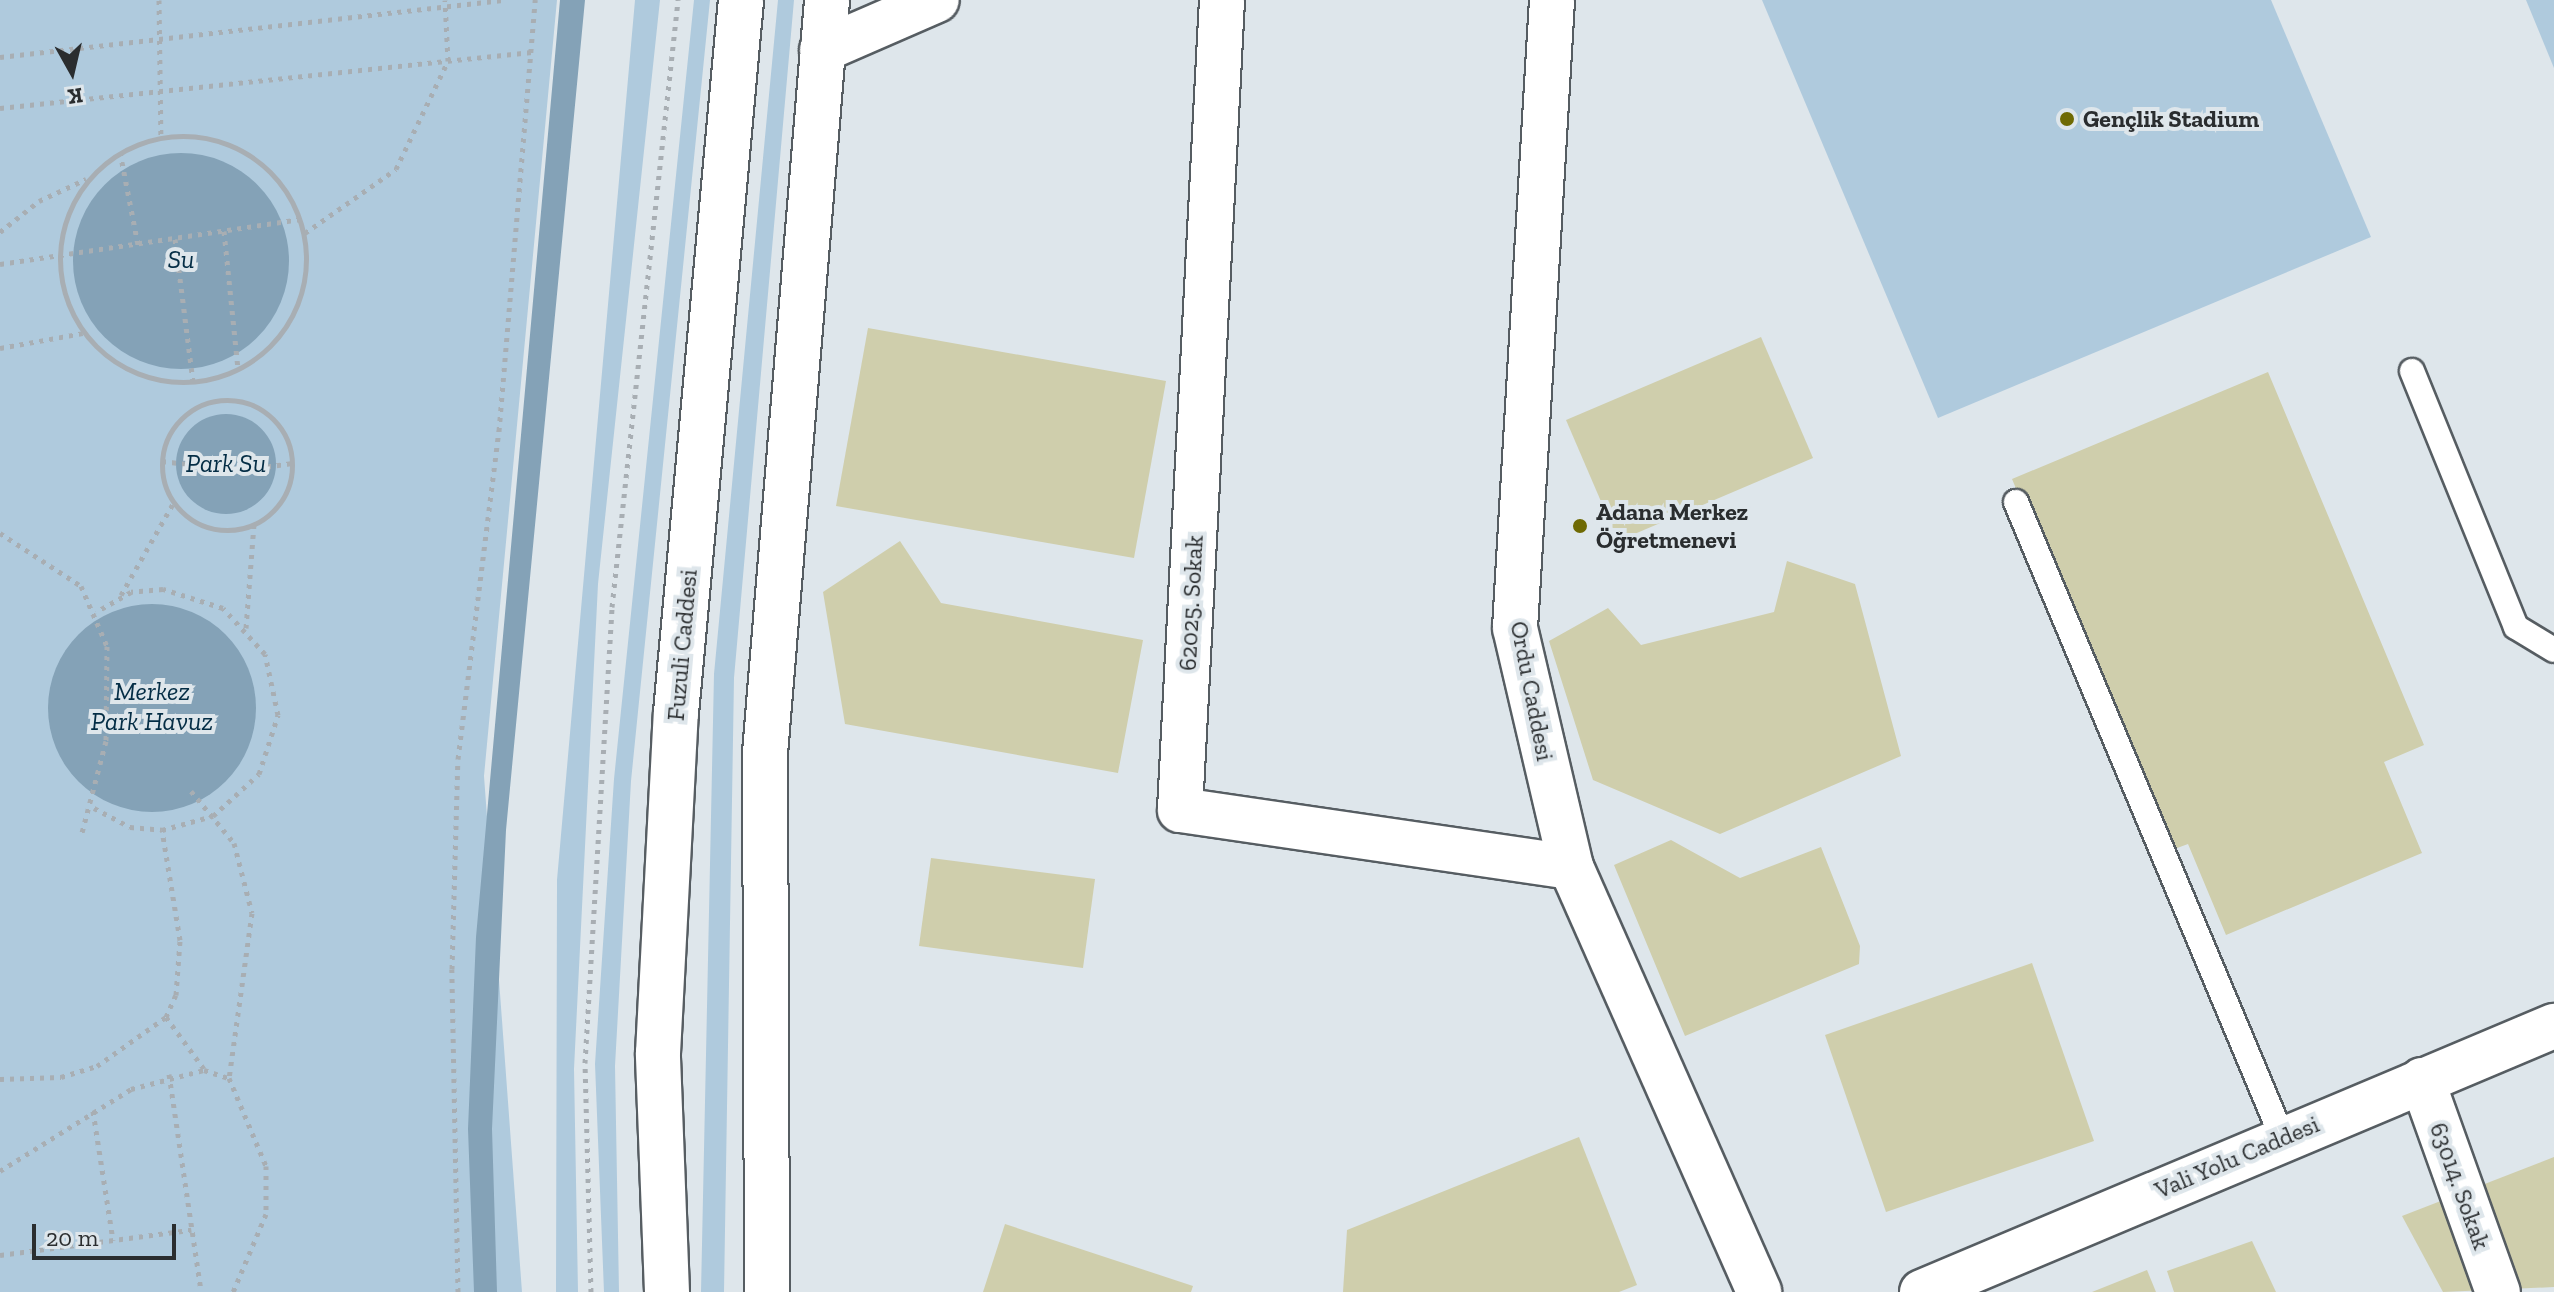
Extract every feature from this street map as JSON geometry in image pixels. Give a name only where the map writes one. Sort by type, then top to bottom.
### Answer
[{"type":"main road","name":"Fuzuli Caddesi","points":[[667,1292],[658,1053],[676,713],[741,0]]},
{"type":"main road","points":[[767,1292],[765,753],[827,0]]},
{"type":"main road","points":[[822,50],[937,0]]},
{"type":"main road","name":"62025. Sokak","points":[[1222,0],[1180,810],[1571,867]]},
{"type":"main road","name":"Ordu Caddesi","points":[[1552,0],[1515,628],[1571,867],[1759,1292]]},
{"type":"main road","name":"Vali Yolu Caddesi","points":[[1922,1292],[2554,1026]]},
{"type":"main road","name":"63014. Sokak","points":[[2422,1080],[2498,1292]]},
{"type":"lane","points":[[2412,371],[2516,627],[2554,650]]},
{"type":"lane","points":[[2016,502],[2283,1139]]},
{"type":"path","points":[[159,0],[155,39],[161,136]]},
{"type":"path","points":[[0,57],[446,3],[503,0]]},
{"type":"path","points":[[458,1292],[452,969],[458,759],[499,431],[535,0]]},
{"type":"path","points":[[591,1292],[585,1063],[612,607],[678,0]]},
{"type":"path","points":[[305,233],[396,169],[448,61],[446,3]]},
{"type":"path","points":[[0,108],[532,52]]},
{"type":"path","points":[[0,232],[39,201],[87,179],[120,152],[161,136],[196,135],[261,162],[301,219],[305,233],[306,274],[295,312],[271,346],[238,370],[193,382],[126,369],[84,332],[62,291],[58,256],[66,215],[87,179]]},
{"type":"path","points":[[120,152],[138,245]]},
{"type":"path","points":[[0,264],[301,219]]},
{"type":"path","points":[[224,231],[238,370]]},
{"type":"path","points":[[175,239],[193,382]]},
{"type":"path","points":[[0,348],[84,332]]},
{"type":"path","points":[[246,628],[254,525],[289,489],[293,463],[272,417],[225,400],[179,420],[162,461],[174,502],[203,527],[254,525]]},
{"type":"path","points":[[162,461],[193,465]]},
{"type":"path","points":[[257,468],[293,463]]},
{"type":"path","points":[[121,596],[174,502]]},
{"type":"path","points":[[0,533],[81,586],[96,612],[108,685],[94,808],[81,836]]},
{"type":"path","points":[[94,808],[130,827],[162,830],[213,816],[259,774],[275,730],[275,684],[246,628],[194,594],[163,589],[121,596],[96,612]]},
{"type":"path","points":[[191,791],[234,843],[252,913],[229,1078],[266,1166],[266,1214],[233,1292]]},
{"type":"path","points":[[0,1079],[61,1077],[97,1066],[166,1017],[176,995],[180,940],[162,830]]},
{"type":"path","points":[[166,1017],[204,1070]]},
{"type":"path","points":[[0,1171],[93,1111],[169,1074],[204,1070],[229,1078]]},
{"type":"path","points":[[169,1074],[201,1292]]},
{"type":"path","points":[[93,1111],[113,1240]]},
{"type":"path","points":[[0,1255],[191,1230]]},
{"type":"shaded area","points":[[0,0],[557,0],[484,776],[522,1292],[0,1292]]},
{"type":"shaded area","points":[[635,0],[660,0],[598,584],[574,1069],[578,1292],[556,1292],[557,880]]},
{"type":"shaded area","points":[[694,0],[710,0],[631,781],[615,1066],[619,1292],[604,1292],[595,1064],[614,779]]},
{"type":"shaded area","points":[[778,0],[794,0],[734,678],[724,1292],[701,1292],[714,674]]},
{"type":"shaded area","name":"Gençlik Stadium","points":[[1762,0],[2271,0],[2371,237],[1938,418]]},
{"type":"shaded area","points":[[2526,0],[2554,0],[2554,68]]},
{"type":"water","points":[[560,0],[585,0],[506,830],[492,1129],[497,1292],[474,1292],[468,1129],[476,937]]},
{"type":"water","name":"Su","points":[[181,153],[222,161],[241,171],[257,185],[271,201],[281,220],[289,261],[281,302],[271,321],[257,337],[241,351],[222,361],[181,369],[140,361],[121,351],[105,337],[91,321],[81,302],[73,261],[81,220],[91,201],[105,185],[121,171],[140,161]]},
{"type":"water","name":"Park Su","points":[[226,414],[254,422],[268,436],[276,464],[268,492],[254,506],[226,514],[198,506],[184,492],[176,464],[184,436],[198,422]]},
{"type":"water","name":"Merkez Park Havuz","points":[[152,604],[192,612],[226,634],[248,668],[256,708],[248,748],[226,782],[192,804],[152,812],[112,804],[78,782],[56,748],[48,708],[56,668],[78,634],[112,612]]},
{"type":"building","points":[[868,328],[1166,381],[1134,558],[836,506]]},
{"type":"building","points":[[1761,337],[1813,458],[1618,541],[1566,420]]},
{"type":"building","points":[[2268,372],[2424,745],[2384,762],[2422,853],[2226,935],[2188,844],[2169,851],[2012,479]]},
{"type":"building","points":[[900,541],[941,603],[1143,640],[1118,773],[845,724],[823,592]]},
{"type":"building","points":[[1787,561],[1855,584],[1901,756],[1720,834],[1593,780],[1549,641],[1608,608],[1641,645],[1774,612]]},
{"type":"building","points":[[1671,840],[1740,878],[1821,847],[1860,946],[1859,964],[1685,1036],[1614,865]]},
{"type":"building","points":[[931,858],[1095,879],[1083,968],[919,946]]},
{"type":"building","points":[[2032,963],[2094,1141],[1886,1212],[1825,1035]]},
{"type":"building","points":[[1579,1137],[1637,1285],[1619,1292],[1343,1292],[1347,1230]]},
{"type":"building","points":[[2554,1157],[2554,1287],[2443,1292],[2402,1216]]},
{"type":"building","points":[[1005,1224],[1193,1286],[1191,1292],[983,1292]]},
{"type":"building","points":[[2252,1241],[2276,1292],[2174,1292],[2167,1271]]},
{"type":"building","points":[[2147,1270],[2156,1292],[2092,1292]]},
{"type":"place","name":"Gençlik Stadium","points":[[2067,119]]},
{"type":"place","name":"Adana Merkez Öğretmenevi","points":[[1580,526]]}]
